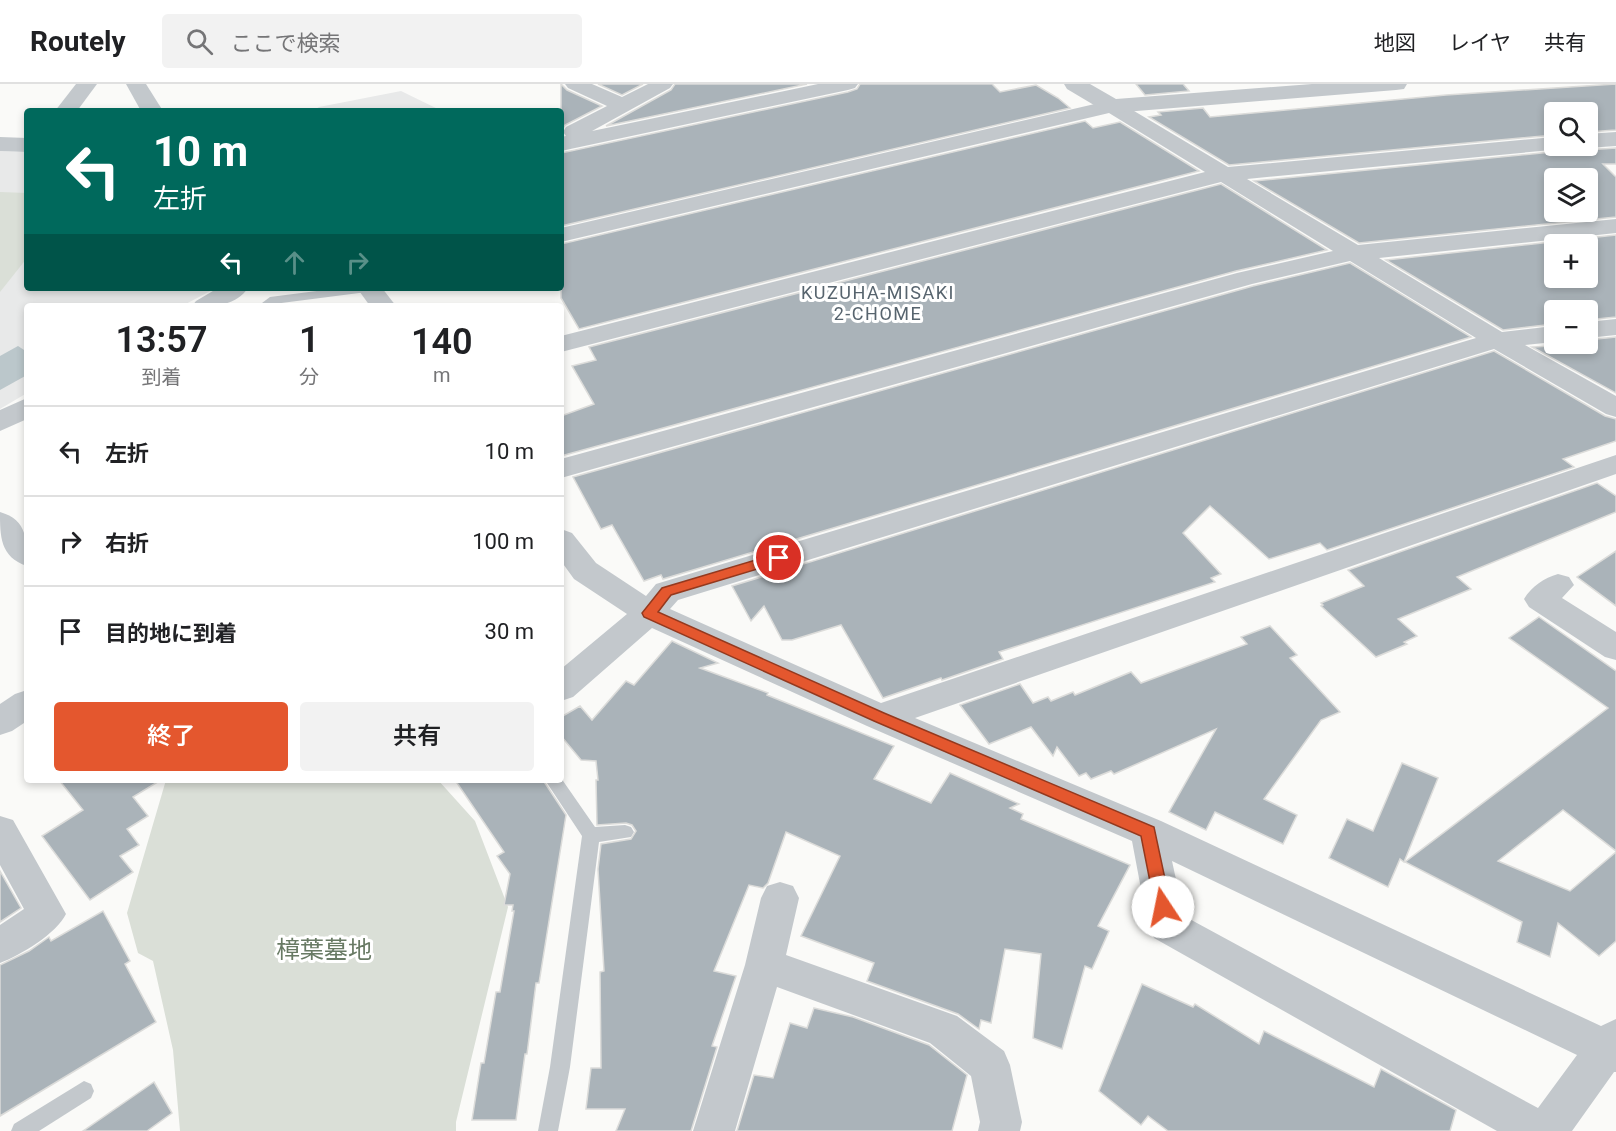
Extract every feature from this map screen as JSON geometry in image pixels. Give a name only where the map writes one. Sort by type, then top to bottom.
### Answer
[{"type":"street","points":[[68,108],[87,84]]},
{"type":"street","points":[[136,84],[150,108]]},
{"type":"street","points":[[575,84],[622,105]]},
{"type":"street","points":[[564,140],[622,105],[663,84]]},
{"type":"street","points":[[564,141],[848,84]]},
{"type":"street","points":[[1075,84],[1497,340],[1616,408]]},
{"type":"street","points":[[564,234],[1112,106],[1396,84]]},
{"type":"street","points":[[1598,140],[1616,139]]},
{"type":"street","points":[[0,144],[24,145]]},
{"type":"street","points":[[564,343],[1226,174],[1544,145]]},
{"type":"street","points":[[564,468],[1246,278],[1355,253],[1616,226]]},
{"type":"street","points":[[210,303],[231,291]]},
{"type":"street","points":[[370,291],[380,303]]},
{"type":"street","points":[[1598,329],[1616,327]]},
{"type":"street","points":[[564,685],[649,613],[667,592],[1497,340],[1544,335]]},
{"type":"street","points":[[0,422],[24,409]]},
{"type":"street","points":[[879,717],[1616,464]]},
{"type":"street","points":[[0,522],[24,551]]},
{"type":"street","points":[[564,544],[585,571],[649,613],[879,717],[1148,832],[1612,1047],[1547,1131]]},
{"type":"street","points":[[1558,585],[1540,599],[1616,648]]},
{"type":"street","points":[[0,722],[24,706]]},
{"type":"street","points":[[0,831],[47,914],[0,946]]},
{"type":"street","points":[[1148,832],[1167,926],[1538,1131]]},
{"type":"street","points":[[714,1131],[764,965],[780,898]]},
{"type":"street","points":[[764,965],[943,1029],[989,1065],[1001,1122],[999,1131]]},
{"type":"lane","points":[[268,303],[345,291]]},
{"type":"lane","points":[[548,1131],[560,1067],[591,835],[555,783]]},
{"type":"lane","points":[[591,835],[624,832]]},
{"type":"lane","points":[[21,1131],[84,1091]]},
{"type":"shaded area","points":[[401,91],[436,108],[318,108]]},
{"type":"shaded area","points":[[0,151],[24,152],[24,291],[210,291],[188,303],[24,303],[24,395],[0,409]]},
{"type":"shaded area","points":[[18,346],[24,350],[24,377],[0,390],[0,356]]},
{"type":"green space","points":[[0,192],[24,193],[24,262],[0,292]]},
{"type":"green space","name":"樟葉墓地","points":[[165,783],[441,783],[475,821],[508,907],[456,1122],[456,1131],[180,1131],[173,1050],[153,961],[138,953],[127,913]]},
{"type":"building","points":[[561,84],[567,90],[602,106],[564,126],[564,108],[561,108]]},
{"type":"building","points":[[598,84],[643,84],[622,95]]},
{"type":"building","points":[[675,84],[807,84],[606,126],[671,90]]},
{"type":"building","points":[[860,84],[992,84],[1000,92],[1036,85],[1070,108],[564,225],[564,152],[857,89]]},
{"type":"building","points":[[1136,84],[1183,84],[1189,91],[1145,95]]},
{"type":"building","points":[[1616,84],[1616,130],[1598,131],[1598,102],[1544,102],[1544,136],[1229,165],[1149,117],[1161,115],[1158,112],[1203,108],[1210,117],[1446,95]]},
{"type":"building","points":[[1085,121],[1093,128],[1120,122],[1199,171],[579,329],[561,298],[561,291],[564,291],[564,243]]},
{"type":"building","points":[[1616,148],[1616,164],[1603,164],[1616,177],[1616,217],[1598,219],[1598,168],[1544,168],[1544,222],[1567,222],[1359,243],[1254,181],[1544,153],[1544,156],[1598,156],[1598,149]]},
{"type":"building","points":[[1221,184],[1327,250],[1236,271],[564,455],[564,415],[594,404],[572,366],[596,360],[589,347]]},
{"type":"building","points":[[1616,235],[1616,317],[1598,319],[1598,300],[1544,300],[1544,325],[1503,330],[1386,260],[1544,243],[1544,288],[1598,288],[1598,237]]},
{"type":"building","points":[[1350,263],[1471,337],[663,579],[661,575],[644,581],[612,525],[601,529],[573,477],[1253,286]]},
{"type":"building","points":[[1616,337],[1616,393],[1545,354],[1598,354],[1598,339]]},
{"type":"building","points":[[1544,346],[1544,354],[1532,347]]},
{"type":"building","points":[[1494,351],[1605,416],[1616,419],[1616,441],[1563,459],[1574,467],[1327,550],[1320,543],[1269,559],[1210,506],[1183,533],[1221,574],[1211,578],[1215,582],[999,652],[1003,659],[942,680],[941,678],[883,698],[841,625],[792,640],[782,640],[764,606],[751,621],[732,586]]},
{"type":"building","points":[[1597,483],[1616,496],[1616,512],[1457,577],[1471,589],[1398,619],[1417,636],[1404,642],[1407,644],[1376,657],[1321,606],[1323,605],[1321,603],[1364,586],[1348,570]]},
{"type":"building","points":[[1616,551],[1616,606],[1577,577]]},
{"type":"building","points":[[1539,617],[1616,671],[1616,851],[1563,810],[1498,861],[1570,891],[1616,852],[1616,941],[1599,956],[1558,923],[1550,957],[1517,942],[1522,922],[1405,862],[1608,708],[1509,638]]},
{"type":"building","points":[[1270,626],[1297,655],[1290,658],[1340,712],[1321,720],[1264,799],[1297,815],[1283,844],[1215,812],[1206,830],[1169,812],[1216,729],[1114,774],[1111,771],[1091,779],[1086,773],[1079,776],[1057,747],[1053,756],[1031,727],[989,744],[960,705],[1020,684],[1033,703],[1048,697],[1051,701],[1073,692],[1075,695],[1131,672],[1141,683],[1247,644],[1241,637]]},
{"type":"building","points":[[672,641],[718,663],[700,668],[768,693],[767,695],[894,746],[874,779],[931,803],[950,773],[1019,804],[1010,808],[1023,814],[1021,819],[1130,865],[1098,926],[1109,931],[1092,969],[1085,966],[1062,1049],[1033,1038],[1041,954],[1005,949],[991,1023],[981,1020],[979,1029],[958,1014],[867,981],[874,963],[801,936],[840,856],[786,832],[768,883],[763,888],[749,885],[714,971],[736,976],[712,1046],[717,1047],[691,1131],[616,1131],[625,1109],[586,1109],[591,1068],[601,1068],[600,972],[604,971],[598,869],[601,844],[631,839],[636,831],[632,825],[626,823],[597,825],[596,761],[581,760],[564,740],[564,715],[580,706],[592,720],[626,681],[634,685]]},
{"type":"building","points":[[1402,763],[1438,778],[1404,862],[1400,859],[1388,887],[1329,858],[1347,819],[1373,831]]},
{"type":"building","points":[[61,783],[156,783],[133,797],[148,816],[127,829],[139,845],[120,856],[133,872],[90,900],[42,836],[83,810]]},
{"type":"building","points":[[457,783],[545,783],[566,815],[539,983],[536,983],[516,1120],[472,1120],[481,1063],[484,1063],[496,992],[500,992],[514,911],[512,911],[513,905],[504,905],[510,874],[497,856],[504,852]]},
{"type":"building","points":[[0,871],[21,908],[0,922]]},
{"type":"building","points":[[103,911],[130,961],[125,964],[156,1022],[0,1116],[0,965],[29,951],[49,937],[51,941]]},
{"type":"building","points":[[1142,984],[1193,1007],[1195,1004],[1259,1044],[1264,1031],[1374,1087],[1381,1069],[1456,1110],[1450,1131],[1168,1131],[1148,1116],[1141,1125],[1099,1091]]},
{"type":"building","points":[[814,1008],[853,1017],[929,1045],[967,1075],[952,1131],[737,1131],[754,1075],[773,1078],[790,1023],[807,1028]]},
{"type":"building","points":[[154,1082],[172,1113],[147,1131],[83,1131]]},
{"type":"district","name":"KUZUHA-MISAKI 2-CHOME","points":[[878,302]]},
{"type":"route","points":[[779,558],[667,592],[649,613],[879,717],[1148,832],[1163,907]]}]
